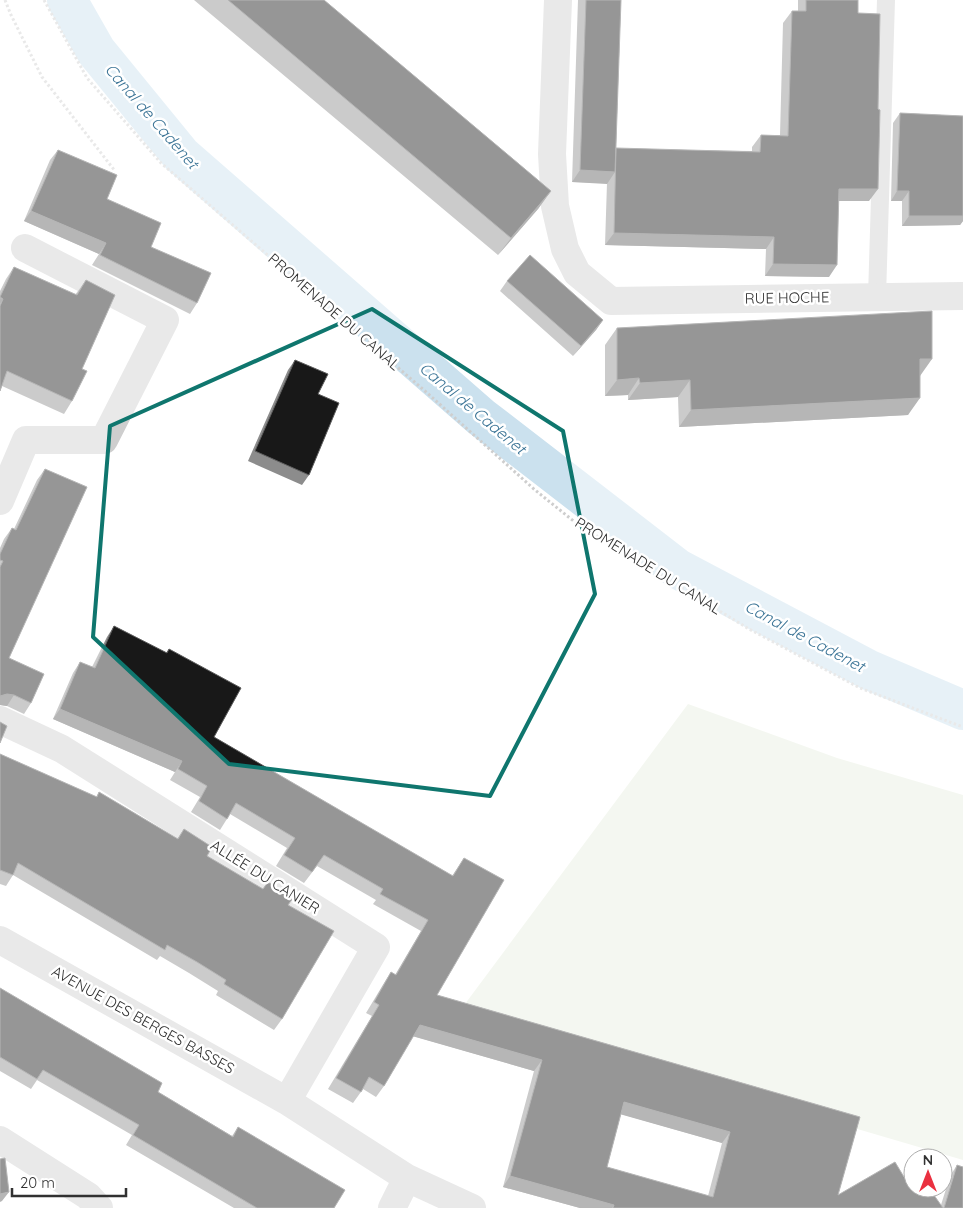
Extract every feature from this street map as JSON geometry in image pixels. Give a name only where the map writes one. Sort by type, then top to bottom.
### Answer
[{"type":"street","name":"RUE HOCHE","points":[[558,0],[552,154],[555,206],[565,249],[577,273],[611,301],[963,296]]},
{"type":"street","points":[[0,501],[26,440],[104,440],[165,320],[25,248]]},
{"type":"street","name":"ALLÉE DU CANIER","points":[[0,720],[62,749],[376,946],[287,1101]]},
{"type":"street","name":"AVENUE DES BERGES BASSES","points":[[0,940],[287,1101],[407,1178],[472,1208]]},
{"type":"street","points":[[0,1140],[88,1196],[99,1208]]},
{"type":"street","points":[[392,1208],[407,1178]]},
{"type":"lane","points":[[876,297],[886,0]]},
{"type":"path","points":[[5,0],[42,77],[115,171]]},
{"type":"path","name":"PROMENADE DU CANAL","points":[[44,0],[87,78],[161,163],[425,391],[535,490],[576,523],[749,629],[860,688],[963,727]]},
{"type":"highlighted area","points":[[372,309],[563,431],[595,594],[490,796],[229,764],[93,637],[110,426]]},
{"type":"green space","points":[[688,704],[837,758],[963,795],[963,1160],[953,1157],[953,1148],[922,1148],[459,1012]]},
{"type":"building","points":[[228,0],[324,0],[551,191],[511,238]]},
{"type":"building","points":[[586,0],[621,0],[615,172],[580,170]]},
{"type":"building","points":[[806,0],[858,0],[858,13],[880,14],[878,189],[839,189],[837,265],[773,264],[774,237],[614,233],[616,148],[760,152],[761,135],[788,136],[792,11],[806,11]]},
{"type":"building","points":[[900,113],[963,116],[963,216],[909,216],[909,191],[897,191]]},
{"type":"building","points":[[58,150],[117,175],[107,199],[161,223],[151,247],[211,273],[197,303],[100,255],[106,243],[31,211]]},
{"type":"building","points":[[530,255],[603,320],[581,346],[507,281]]},
{"type":"building","points":[[14,267],[77,295],[86,280],[115,295],[82,369],[87,371],[72,401],[7,371],[0,391],[0,306],[3,299],[0,297]]},
{"type":"building","points":[[932,311],[932,359],[920,359],[920,398],[691,410],[690,380],[640,383],[639,378],[617,380],[617,328]]},
{"type":"building","points":[[295,360],[328,374],[318,394],[339,403],[309,475],[255,451]]},
{"type":"building","points":[[45,469],[87,487],[9,658],[44,674],[31,703],[14,695],[0,696],[0,567],[3,561],[0,560],[0,554],[12,528],[16,530]]},
{"type":"building","points":[[114,626],[167,653],[169,649],[241,688],[214,737],[453,876],[464,858],[504,880],[437,995],[860,1117],[838,1195],[895,1162],[903,1175],[903,1198],[936,1198],[943,1208],[613,1208],[614,1205],[510,1176],[542,1060],[420,1025],[384,1086],[369,1077],[361,1092],[336,1078],[379,1005],[374,1002],[391,972],[396,975],[428,920],[380,894],[383,889],[324,855],[312,872],[284,855],[295,838],[236,803],[227,819],[199,801],[207,786],[178,769],[182,761],[60,709],[80,662],[95,668]],"holes":[[[624,1102],[730,1132],[713,1197],[607,1167]]]},
{"type":"building","points":[[0,722],[7,726],[0,743]]},
{"type":"building","points":[[0,754],[97,797],[99,792],[178,839],[184,829],[212,847],[207,856],[263,889],[268,882],[293,898],[288,905],[334,931],[282,1019],[224,984],[226,980],[197,962],[167,945],[165,950],[18,863],[13,875],[0,870]]},
{"type":"building","points":[[0,988],[162,1083],[158,1092],[233,1137],[238,1127],[345,1190],[334,1208],[257,1208],[133,1135],[139,1125],[43,1070],[37,1079],[0,1057]]},
{"type":"building","points":[[5,1158],[9,1192],[0,1194],[0,1159]]},
{"type":"building","points":[[957,1165],[963,1167],[963,1208],[944,1208],[947,1198],[953,1198],[953,1178]]},
{"type":"waterway","name":"Canal de Cadenet","points":[[67,0],[96,51],[181,155],[481,417],[678,569],[869,670],[963,710]]}]
